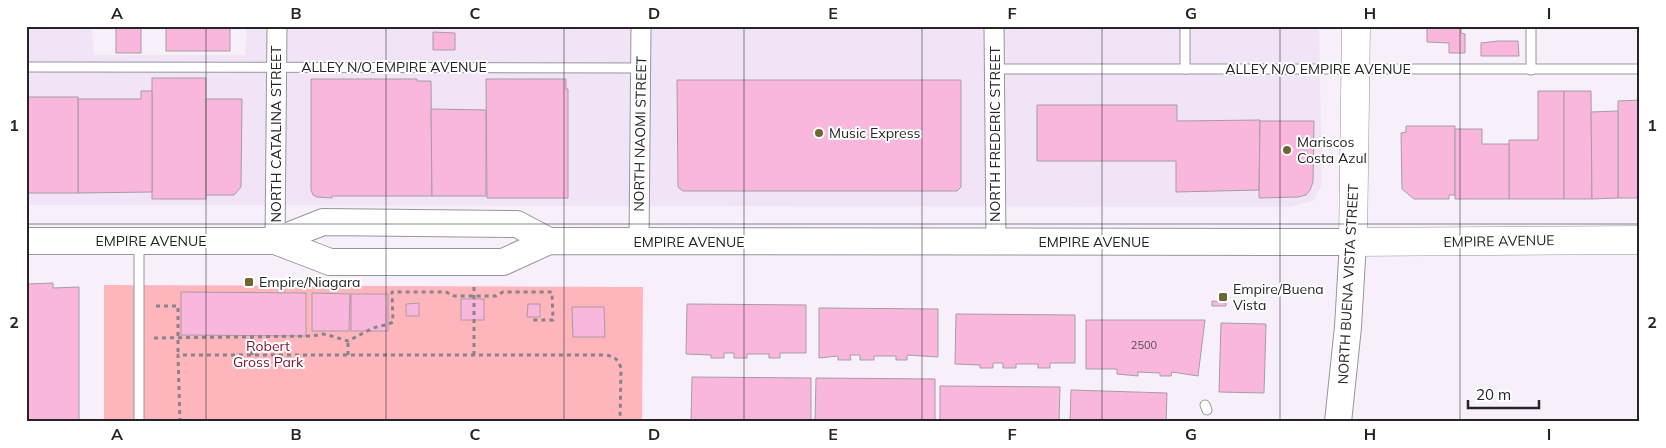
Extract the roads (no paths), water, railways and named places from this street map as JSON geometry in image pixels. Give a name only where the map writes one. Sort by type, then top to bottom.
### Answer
[{"type":"main road","name":"NORTH BUENA VISTA STREET","points":[[1338,422],[1348,327],[1353,242],[1356,26]]},
{"type":"main road","name":"EMPIRE AVENUE","points":[[275,241],[323,222],[517,224],[549,241]]},
{"type":"main road","name":"EMPIRE AVENUE","points":[[26,241],[275,241],[330,262],[503,262],[549,241],[996,241],[1128,243],[1640,240]]},
{"type":"street","name":"NORTH CATALINA STREET","points":[[275,241],[277,26]]},
{"type":"street","name":"NORTH NAOMI STREET","points":[[639,242],[641,26]]},
{"type":"street","name":"NORTH FREDERIC STREET","points":[[994,26],[996,69],[996,241]]},
{"type":"lane","points":[[1185,26],[1185,69]]},
{"type":"lane","points":[[1531,26],[1532,70]]},
{"type":"lane","name":"ALLEY N/O EMPIRE AVENUE","points":[[26,67],[642,68]]},
{"type":"lane","name":"ALLEY N/O EMPIRE AVENUE","points":[[996,69],[1640,69]]},
{"type":"lane","points":[[139,241],[139,422]]},
{"type":"place","name":"Music Express","points":[[819,133]]},
{"type":"place","name":"Mariscos Costa Azul","points":[[1287,150]]},
{"type":"place","name":"Empire/Niagara","points":[[249,282]]},
{"type":"place","name":"Empire/Buena Vista","points":[[1223,297]]},
{"type":"park label","name":"Robert Gross Park","points":[[268,354]]}]
